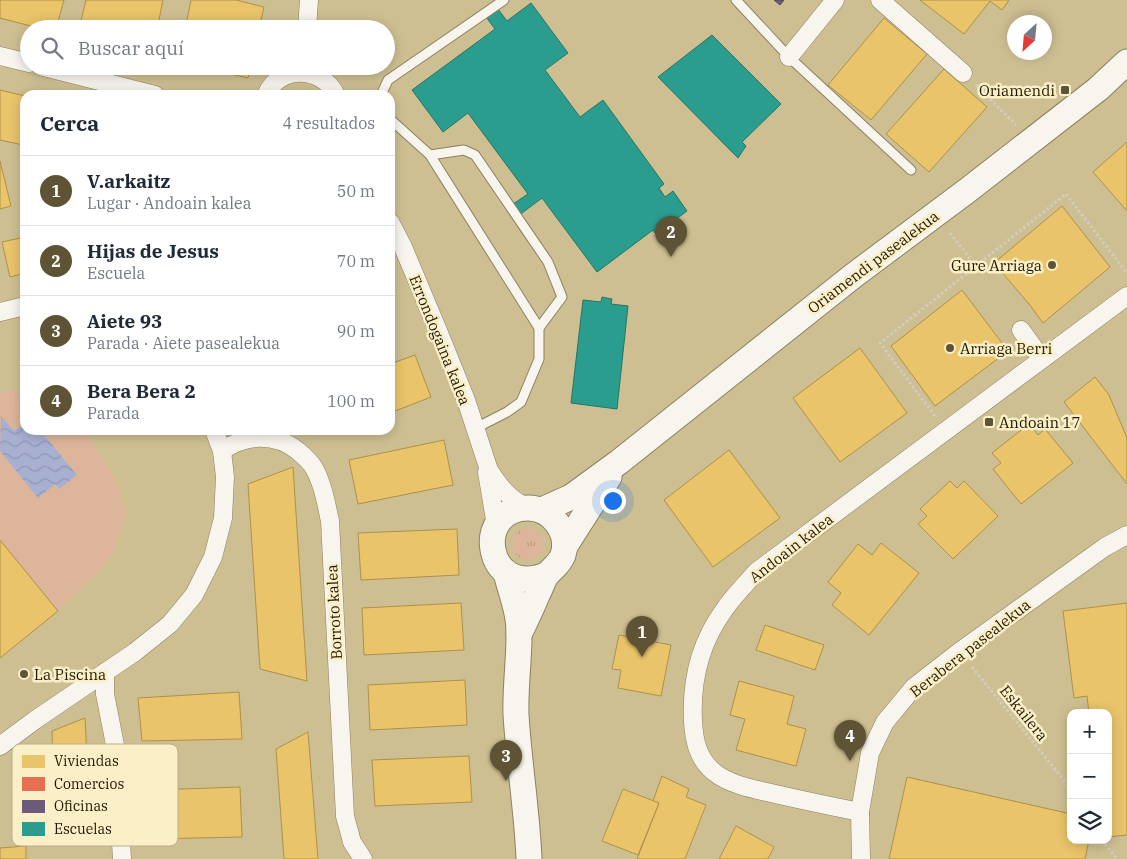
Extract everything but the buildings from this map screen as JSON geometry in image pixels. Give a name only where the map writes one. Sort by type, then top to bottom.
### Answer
[{"type":"street","points":[[308,20],[309,0]]},
{"type":"street","points":[[789,57],[835,0]]},
{"type":"street","points":[[880,0],[963,73]]},
{"type":"street","points":[[0,56],[20,61]]},
{"type":"street","name":"Oriamendi pasealekua","points":[[535,509],[571,497],[619,462],[854,276],[1098,89],[1127,62]]},
{"type":"street","points":[[76,75],[135,90]]},
{"type":"street","points":[[268,90],[278,79],[286,75]]},
{"type":"street","points":[[319,75],[332,90]]},
{"type":"street","name":"Errondogaina kalea","points":[[395,231],[439,332],[466,400],[485,460],[495,480],[511,498],[535,509]]},
{"type":"street","name":"Andoain kalea","points":[[860,812],[815,804],[741,786],[715,773],[701,758],[694,736],[692,689],[699,661],[716,624],[724,610],[756,572],[1127,296]]},
{"type":"street","points":[[0,312],[20,307]]},
{"type":"street","points":[[1021,330],[1042,359]]},
{"type":"street","points":[[0,746],[135,652],[170,624],[194,595],[213,557],[223,518],[225,477],[222,452],[216,435]]},
{"type":"street","name":"Borroto kalea","points":[[222,452],[231,445],[257,435]]},
{"type":"street","name":"Borroto kalea","points":[[268,435],[293,447],[314,467],[330,521],[345,816],[352,842],[363,859]]},
{"type":"street","name":"Errondogaina kalea","points":[[485,460],[496,526]]},
{"type":"street","name":"Oriamendi pasealekua","points":[[564,546],[619,462]]},
{"type":"street","points":[[520,634],[546,576],[563,556],[564,535],[552,516],[535,509],[513,511],[506,515],[496,526],[492,536],[494,556],[499,565],[506,573],[515,578],[526,580],[546,576]]},
{"type":"street","name":"Berabera pasealekua","points":[[861,859],[860,812],[870,753],[885,722],[914,687],[959,652],[1105,546],[1127,535]]},
{"type":"street","points":[[506,573],[516,604],[520,634],[516,712],[530,859]]},
{"type":"street","points":[[106,672],[105,694],[115,744]]},
{"type":"street","points":[[121,846],[122,859]]},
{"type":"lane","points":[[383,90],[388,80],[504,0]]},
{"type":"lane","points":[[736,0],[789,57],[911,170]]},
{"type":"lane","points":[[395,124],[430,155],[539,328],[539,359],[521,402],[507,412],[474,429]]},
{"type":"lane","points":[[430,155],[464,150],[475,155],[548,262],[562,297],[539,328]]},
{"type":"path","points":[[963,73],[1032,140]]},
{"type":"path","points":[[946,430],[880,343],[1066,194],[1127,273]]},
{"type":"path","points":[[936,214],[976,266]]},
{"type":"path","name":"Eskailera","points":[[959,652],[1067,784]]},
{"type":"path","points":[[1105,844],[1118,859]]},
{"type":"green space","points":[[13,390],[20,393],[20,435],[88,435],[117,483],[126,516],[112,554],[99,571],[58,611],[0,540],[0,392]]},
{"type":"green space","points":[[528,528],[540,532],[544,544],[540,556],[528,560],[516,556],[512,544],[516,532]]},
{"type":"water","points":[[1,416],[14,431],[20,427],[20,435],[44,435],[77,475],[59,489],[55,484],[38,498],[0,451]]},
{"type":"place","name":"Oriamendi","points":[[1065,90]]},
{"type":"place","name":"Hijas de Jesus","points":[[671,257]]},
{"type":"place","name":"Gure Arriaga","points":[[1052,265]]},
{"type":"place","name":"Arriaga Berri","points":[[950,348]]},
{"type":"place","name":"Andoain 17","points":[[989,422]]},
{"type":"place","name":"V.arkaitz","points":[[642,657]]},
{"type":"place","name":"La Piscina","points":[[24,674]]},
{"type":"place","name":"Bera Bera 2","points":[[850,761]]},
{"type":"place","name":"Aiete 93","points":[[506,781]]}]
